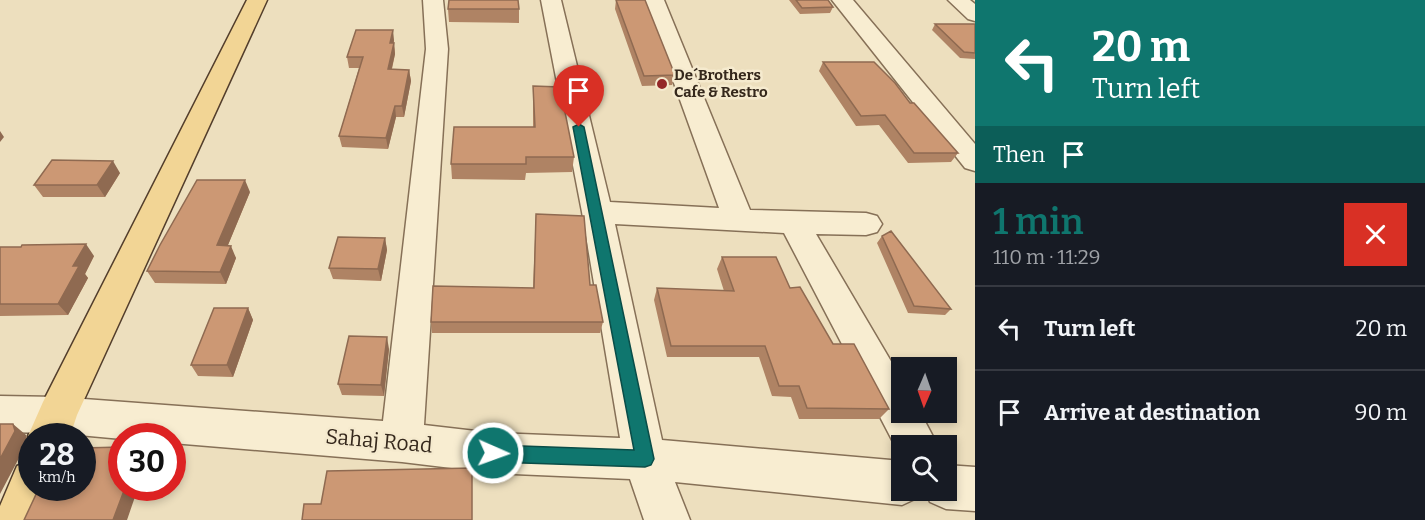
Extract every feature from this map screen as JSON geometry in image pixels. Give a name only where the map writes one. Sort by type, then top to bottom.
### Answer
[{"type":"main road","points":[[54,423],[257,0]]},
{"type":"main road","points":[[17,520],[24,501]]},
{"type":"street","points":[[402,442],[437,49],[433,0]]},
{"type":"street","points":[[551,0],[597,212],[645,459],[667,520]]},
{"type":"street","points":[[654,0],[739,220]]},
{"type":"street","points":[[842,0],[975,162]]},
{"type":"street","points":[[958,0],[975,15]]},
{"type":"street","points":[[597,212],[794,223],[866,224]]},
{"type":"street","points":[[794,223],[911,435]]},
{"type":"street","name":"Sahaj Road","points":[[0,414],[40,423]]},
{"type":"street","name":"Sahaj Road","points":[[96,428],[402,442],[493,453],[645,459],[891,482]]},
{"type":"street","points":[[957,488],[975,489]]},
{"type":"building","points":[[449,0],[518,0],[519,9],[448,9]]},
{"type":"building","points":[[616,0],[645,0],[675,75],[644,76]]},
{"type":"building","points":[[796,0],[828,0],[833,7],[802,8]]},
{"type":"building","points":[[935,24],[975,24],[975,53],[964,52]]},
{"type":"building","points":[[356,30],[393,30],[390,43],[394,43],[388,69],[409,70],[402,106],[395,106],[386,138],[339,136],[363,57],[347,57]]},
{"type":"building","points":[[823,62],[874,62],[958,153],[914,153],[885,115],[861,116]]},
{"type":"building","points":[[533,86],[560,87],[574,157],[526,157],[526,164],[451,164],[454,127],[535,127]]},
{"type":"building","points":[[52,160],[113,161],[97,185],[34,185]]},
{"type":"building","points":[[197,180],[245,180],[217,245],[231,246],[220,272],[147,271],[160,245]]},
{"type":"building","points":[[536,214],[584,216],[590,285],[596,285],[603,322],[431,322],[433,286],[534,288]]},
{"type":"building","points":[[891,231],[951,309],[914,306],[882,236]]},
{"type":"building","points":[[338,237],[385,238],[378,269],[329,268]]},
{"type":"building","points":[[86,244],[73,266],[79,266],[58,304],[0,304],[0,247]]},
{"type":"building","points":[[722,257],[776,257],[790,288],[800,287],[833,344],[854,344],[889,409],[807,408],[799,386],[779,386],[765,346],[671,346],[657,288],[734,291]]},
{"type":"building","points":[[214,308],[248,308],[227,365],[191,365]]},
{"type":"building","points":[[349,336],[387,337],[381,385],[338,384]]},
{"type":"building","points":[[0,424],[13,424],[15,431],[0,459]]},
{"type":"building","points":[[108,447],[108,501],[120,501],[113,520],[24,520],[33,501],[96,501],[96,448]]},
{"type":"building","points":[[472,468],[472,520],[302,520],[304,504],[321,504],[327,471]]},
{"type":"place","name":"De´Brothers Cafe & Restro","points":[[662,84]]},
{"type":"route","points":[[493,453],[645,459],[579,127]]}]
